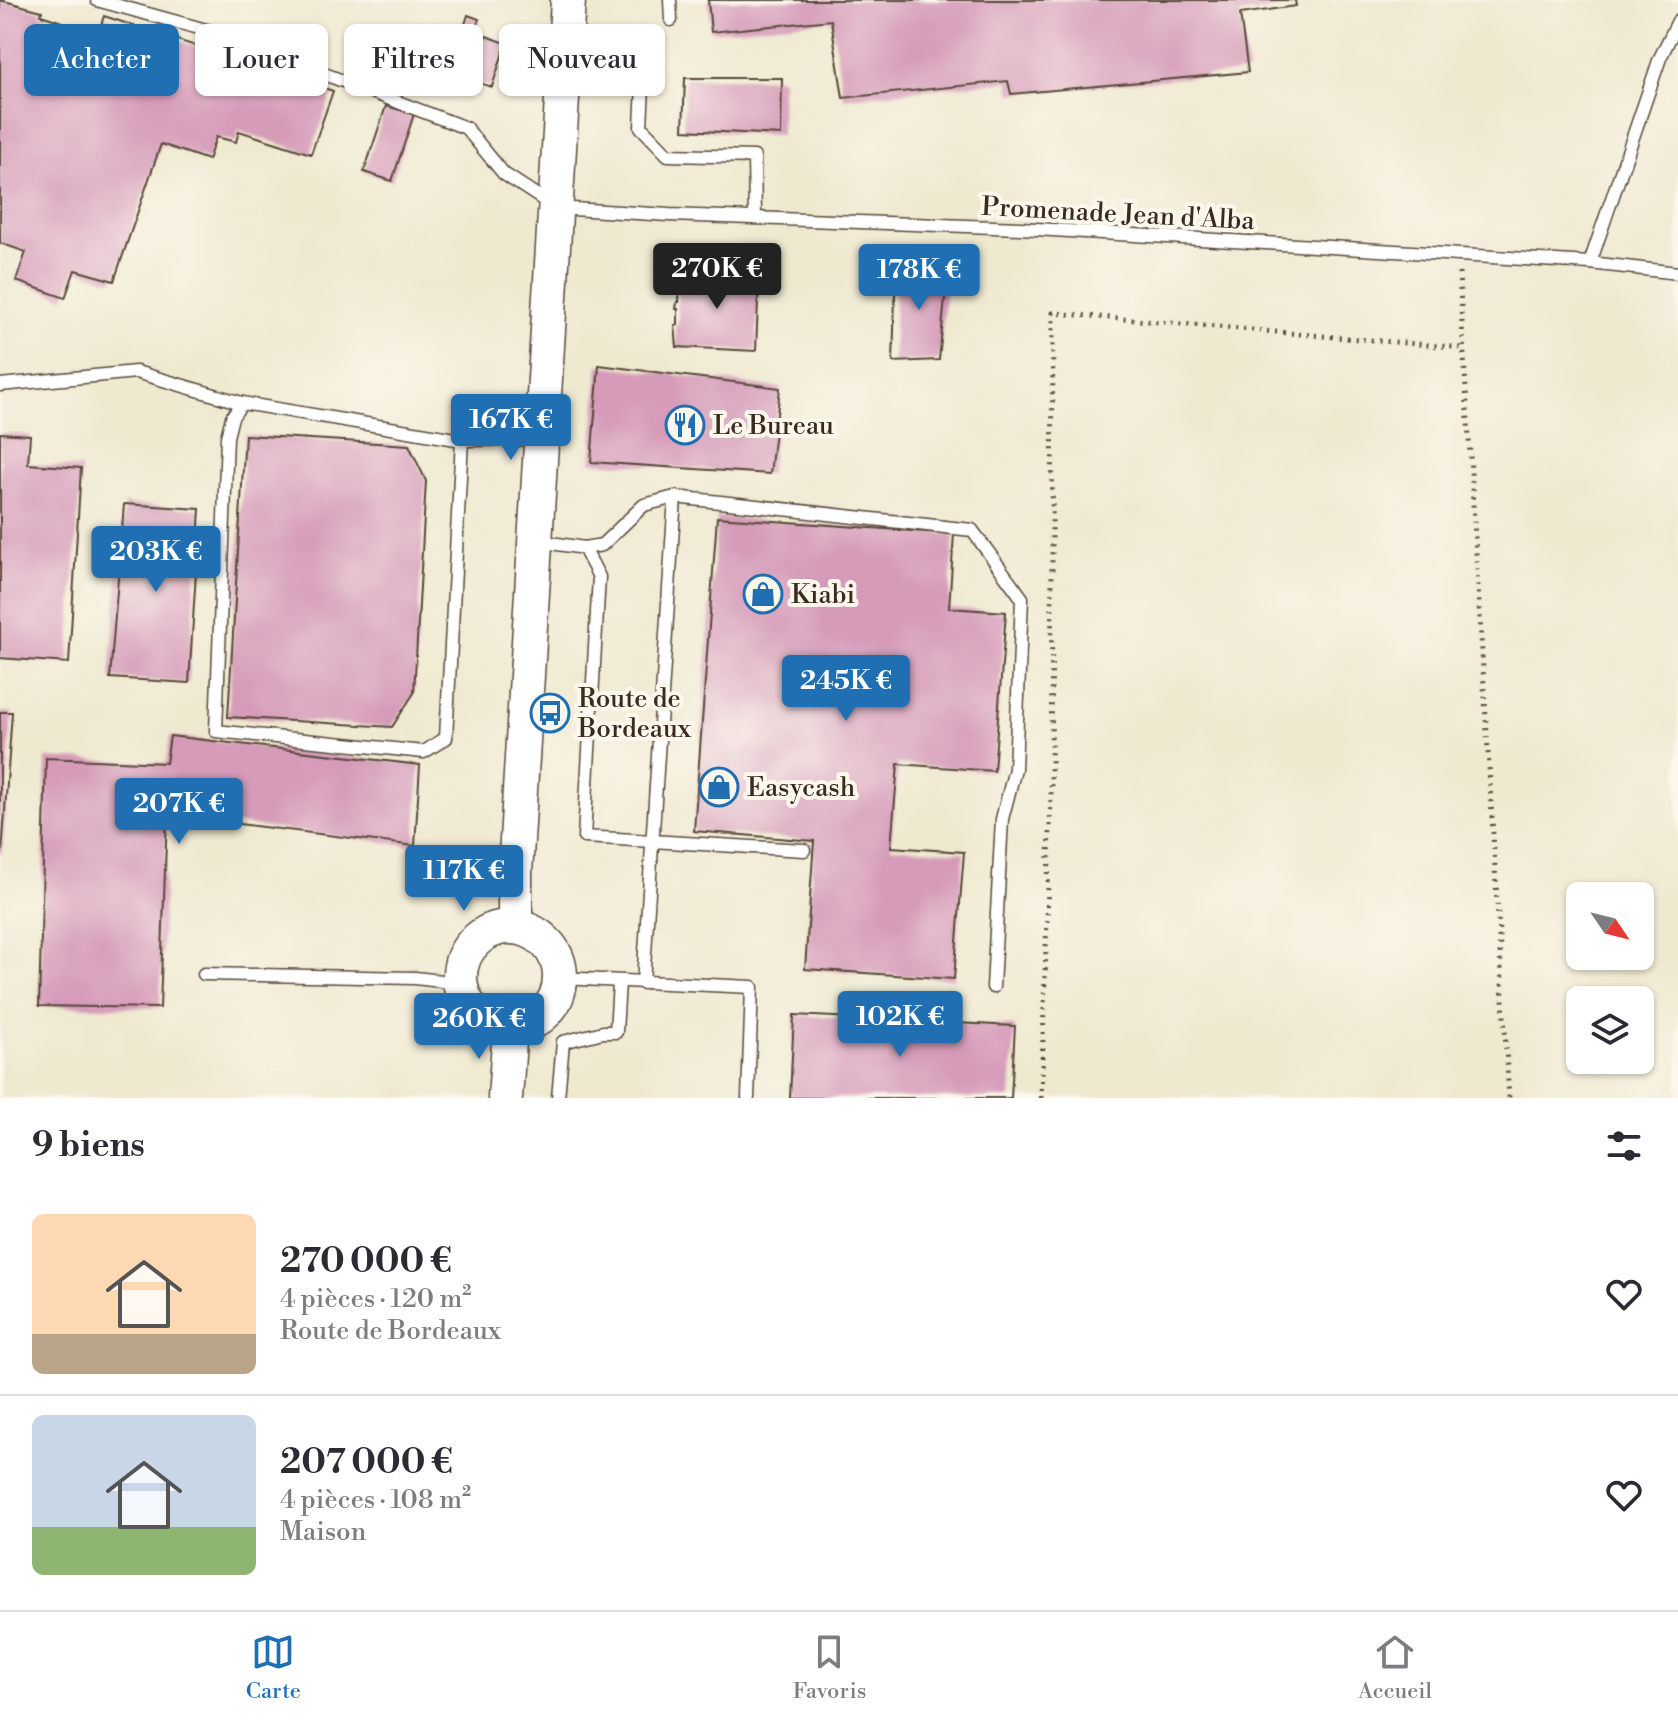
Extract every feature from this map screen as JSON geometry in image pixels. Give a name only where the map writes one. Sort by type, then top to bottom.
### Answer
[{"type":"main road","points":[[515,927],[515,873],[568,0]]},
{"type":"main road","points":[[500,927],[530,931],[543,939],[558,963],[560,978],[558,993],[539,1018],[525,1025],[510,1027],[482,1020],[463,997],[459,983],[465,953],[486,932],[500,927]]},
{"type":"main road","points":[[505,1098],[510,1027]]},
{"type":"lane","points":[[97,0],[217,33],[466,128],[504,174],[556,208]]},
{"type":"lane","points":[[670,0],[671,20]]},
{"type":"lane","points":[[1590,263],[1660,58],[1678,21]]},
{"type":"lane","points":[[642,96],[641,127],[668,155],[754,157],[755,218]]},
{"type":"lane","name":"Promenade Jean d'Alba","points":[[556,208],[1020,228],[1590,263],[1678,273]]},
{"type":"lane","points":[[0,385],[136,372],[242,403],[462,440],[541,439]]},
{"type":"lane","points":[[242,403],[232,417],[227,437],[216,731],[424,752],[446,738],[462,440]]},
{"type":"lane","points":[[535,540],[584,548],[602,545],[644,505],[675,497],[972,530],[1022,598],[1015,769],[1002,819],[993,987]]},
{"type":"lane","points":[[643,983],[675,497]]},
{"type":"lane","points":[[584,548],[599,577],[584,837],[804,850]]},
{"type":"lane","points":[[204,974],[415,978],[459,983]]},
{"type":"lane","points":[[560,978],[752,987],[748,1098]]},
{"type":"lane","points":[[558,1098],[563,1042],[603,1032],[616,1032],[619,982]]},
{"type":"path","points":[[1458,255],[1509,1098]]},
{"type":"path","points":[[1041,1098],[1051,798],[1053,313],[1464,348]]},
{"type":"building","points":[[0,0],[42,11],[41,15],[68,24],[24,24],[24,96],[179,96],[179,41],[195,46],[195,96],[328,96],[328,89],[333,91],[311,154],[239,131],[236,142],[216,137],[208,160],[161,144],[114,281],[75,270],[65,298],[16,281],[26,252],[0,243]]},
{"type":"building","points":[[708,0],[1295,0],[1296,6],[1240,14],[1248,72],[1011,94],[1008,81],[843,98],[831,20],[711,32]]},
{"type":"building","points":[[468,15],[479,19],[477,24],[465,24]]},
{"type":"building","points":[[104,16],[128,24],[101,24]]},
{"type":"building","points":[[483,35],[499,41],[499,65],[492,87],[483,84]]},
{"type":"building","points":[[685,78],[782,78],[781,135],[683,130]]},
{"type":"building","points":[[386,106],[414,114],[392,181],[364,172]]},
{"type":"building","points":[[896,264],[948,267],[939,360],[893,362]]},
{"type":"building","points":[[680,268],[722,270],[722,275],[759,277],[756,351],[677,347],[675,325],[678,325],[676,309]]},
{"type":"building","name":"Le Bureau","points":[[599,365],[780,388],[770,474],[591,462]]},
{"type":"building","points":[[0,433],[30,435],[28,464],[81,468],[69,663],[0,658]]},
{"type":"building","points":[[245,435],[409,445],[426,481],[414,693],[392,727],[228,717]]},
{"type":"building","points":[[124,504],[200,509],[189,683],[110,678]]},
{"type":"building","points":[[717,517],[954,534],[949,608],[1006,612],[994,771],[898,764],[891,847],[964,852],[954,979],[805,969],[814,841],[694,831]]},
{"type":"building","points":[[0,712],[12,712],[2,854],[0,854]]},
{"type":"building","points":[[170,736],[420,765],[415,846],[167,815],[160,1008],[39,1006],[46,758],[166,763]]},
{"type":"building","points":[[794,1015],[1015,1026],[1011,1098],[790,1098]]},
{"type":"place","name":"Le Bureau","points":[[685,425]]},
{"type":"place","name":"Kiabi","points":[[763,594]]},
{"type":"place","name":"Route de Bordeaux","points":[[550,713]]},
{"type":"place","name":"Easycash","points":[[719,787]]}]
